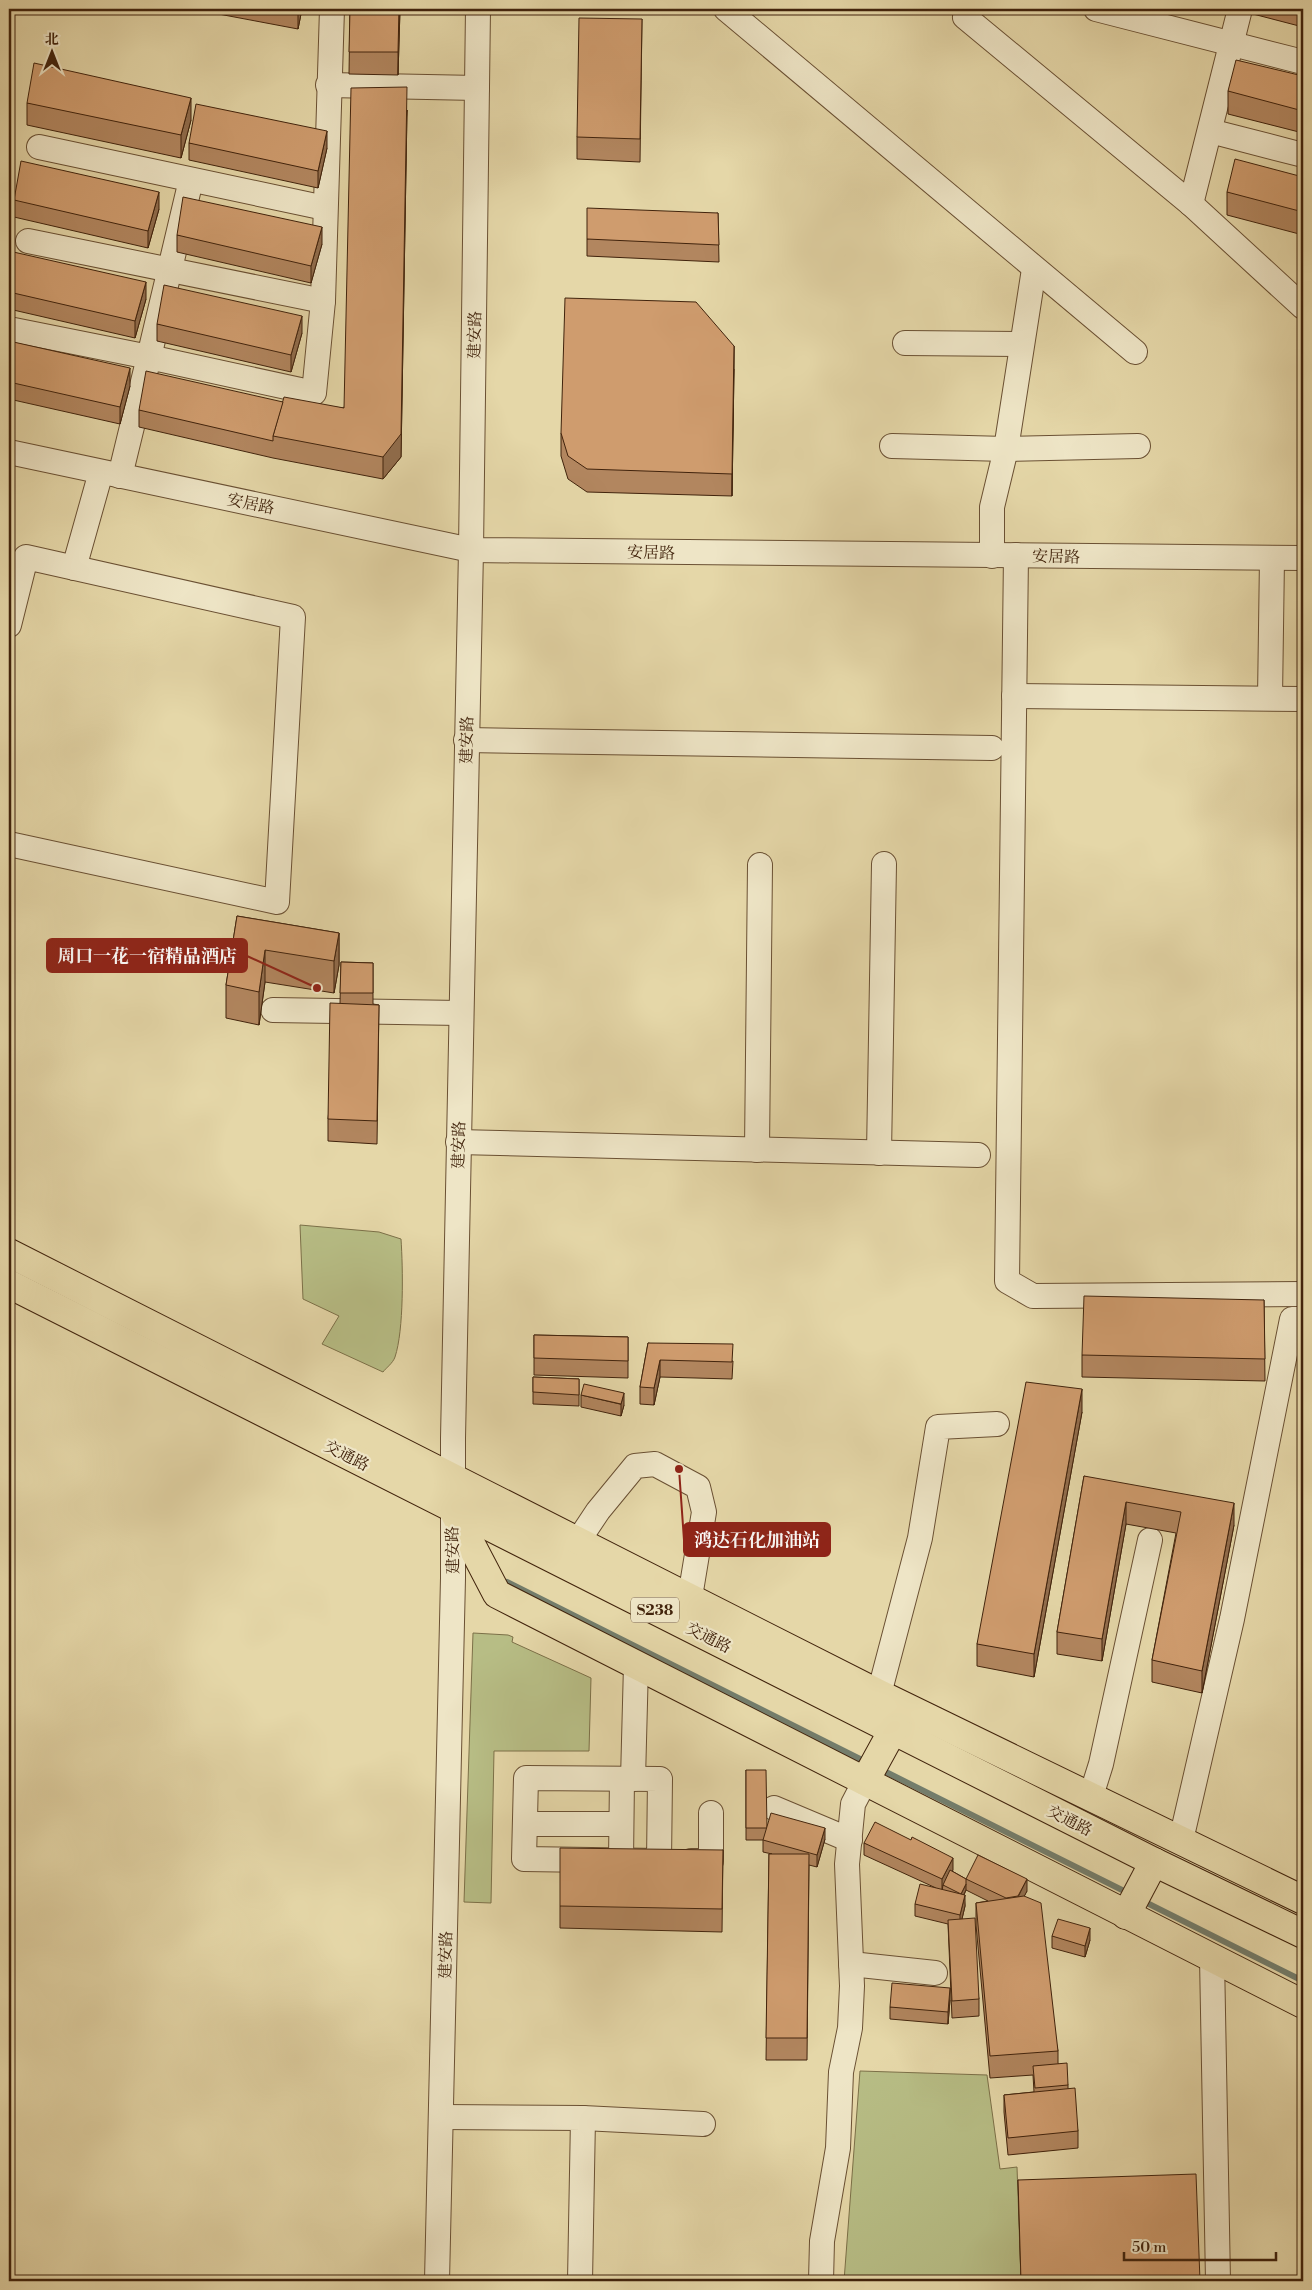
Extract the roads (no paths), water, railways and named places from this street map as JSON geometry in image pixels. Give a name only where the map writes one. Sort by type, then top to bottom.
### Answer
[{"type":"main road","name":"交通路","points":[[9,1253],[878,1694],[1303,1900]]},
{"type":"main road","name":"交通路","points":[[9,1284],[1154,1862],[1303,1934]]},
{"type":"main road","points":[[452,1508],[497,1594],[1303,2004]]},
{"type":"main road","points":[[865,1781],[893,1730]]},
{"type":"main road","points":[[1126,1915],[1154,1862]]},
{"type":"street","points":[[9,329],[314,393],[323,301],[328,85],[332,9]]},
{"type":"street","name":"建安路","points":[[437,2281],[453,1588],[452,1479],[460,1014],[471,550],[478,9]]},
{"type":"street","points":[[726,9],[1134,352]]},
{"type":"street","points":[[967,9],[965,17],[1191,204],[1303,307]]},
{"type":"street","points":[[1096,9],[1303,62]]},
{"type":"street","points":[[1191,204],[1240,9]]},
{"type":"street","points":[[328,85],[478,88]]},
{"type":"street","points":[[1210,131],[1303,155]]},
{"type":"street","points":[[39,147],[325,208]]},
{"type":"street","points":[[74,568],[110,474],[149,357],[191,180]]},
{"type":"street","points":[[28,241],[323,301]]},
{"type":"street","points":[[992,556],[992,507],[1006,449],[1034,269]]},
{"type":"street","points":[[905,343],[1021,344]]},
{"type":"street","points":[[892,446],[1006,449],[1138,446]]},
{"type":"street","name":"安居路","points":[[9,452],[471,550],[1303,558]]},
{"type":"street","points":[[1016,556],[1007,1281],[1033,1296],[1303,1294]]},
{"type":"street","points":[[9,625],[26,557],[293,617],[277,902],[9,844]]},
{"type":"street","points":[[1270,698],[1272,558]]},
{"type":"street","points":[[1014,696],[1303,699]]},
{"type":"street","points":[[466,740],[992,748]]},
{"type":"street","points":[[879,1153],[884,864]]},
{"type":"street","points":[[757,1150],[760,865]]},
{"type":"street","points":[[273,1010],[460,1014]]},
{"type":"street","points":[[458,1142],[978,1155]]},
{"type":"street","points":[[1181,1840],[1232,1619],[1292,1319],[1303,1319]]},
{"type":"street","points":[[878,1694],[920,1538],[938,1428],[997,1424]]},
{"type":"street","points":[[578,1541],[598,1511],[635,1466],[655,1464],[698,1487],[704,1512],[690,1597]]},
{"type":"street","points":[[1091,1796],[1101,1764],[1150,1540]]},
{"type":"street","points":[[621,1860],[621,1824],[633,1779],[641,1667]]},
{"type":"street","points":[[659,1861],[660,1779],[526,1778],[524,1859],[659,1861],[711,1861],[710,1813]]},
{"type":"street","points":[[822,2281],[822,2241],[838,2148],[841,2072],[850,2028],[851,1964],[847,1864],[853,1804],[865,1781]]},
{"type":"street","points":[[774,1808],[850,1840]]},
{"type":"street","points":[[525,1824],[621,1824]]},
{"type":"street","points":[[1212,1958],[1218,2281]]},
{"type":"street","points":[[851,1964],[935,1974]]},
{"type":"street","points":[[442,2117],[583,2118],[704,2124]]},
{"type":"street","points":[[580,2281],[583,2118]]},
{"type":"waterway","points":[[507,1582],[868,1763]]},
{"type":"waterway","points":[[880,1769],[1130,1894]]},
{"type":"waterway","points":[[1141,1900],[1303,1981]]},
{"type":"place","name":"周口一花一宿精品酒店","points":[[317,988]]},
{"type":"place","name":"鸿达石化加油站","points":[[679,1469]]}]
